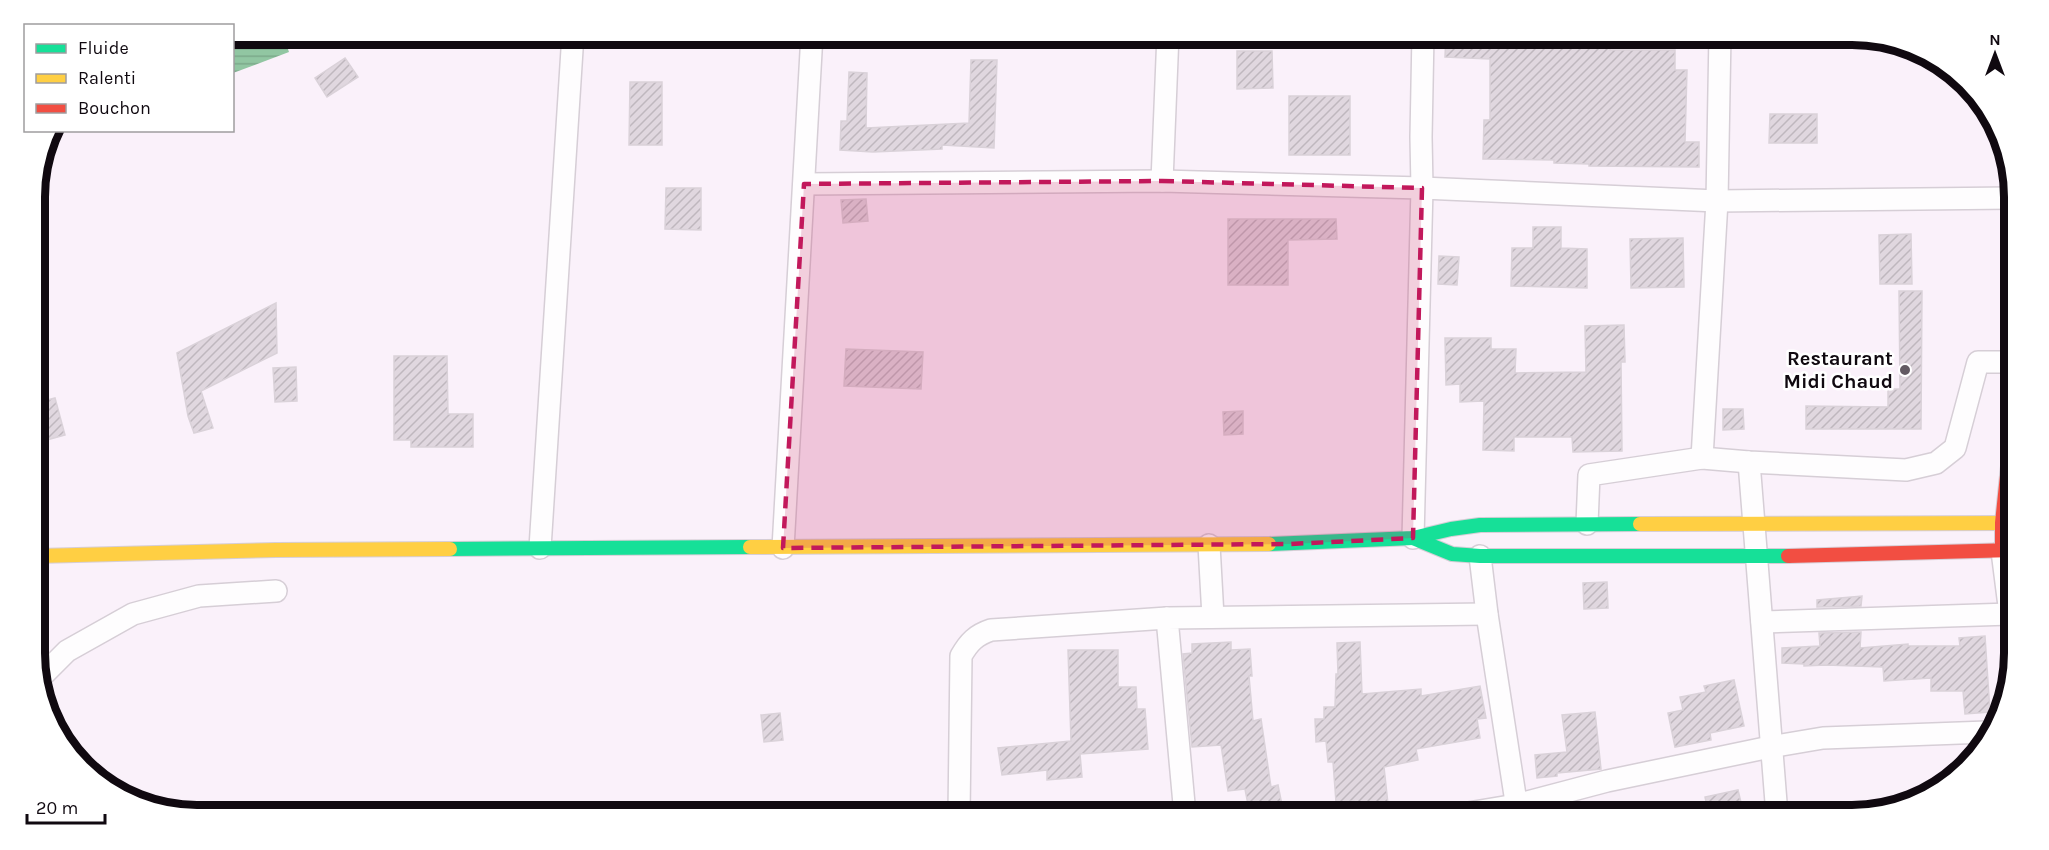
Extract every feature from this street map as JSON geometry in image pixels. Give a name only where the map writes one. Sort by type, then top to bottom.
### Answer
[{"type":"main road","points":[[45,556],[276,550],[1290,544],[1413,538],[1480,525],[2004,523]]},
{"type":"main road","points":[[1413,538],[1452,554],[1480,556],[1756,557],[2004,550]]},
{"type":"street","points":[[540,548],[572,45]]},
{"type":"street","points":[[783,548],[811,45]]},
{"type":"street","points":[[1162,181],[1168,45]]},
{"type":"street","points":[[1413,538],[1422,188],[1423,45]]},
{"type":"street","points":[[1702,458],[1716,201],[1720,45]]},
{"type":"street","points":[[804,184],[1162,181],[1422,188],[1716,201],[2004,198]]},
{"type":"street","points":[[1587,524],[1589,475],[1702,458],[1906,470],[1936,463],[1955,448],[1978,362],[2004,362]]},
{"type":"street","points":[[1749,462],[1776,805]]},
{"type":"street","points":[[1209,544],[1213,617]]},
{"type":"street","points":[[1480,556],[1516,805]]},
{"type":"street","points":[[46,672],[67,651],[133,614],[199,596],[276,591]]},
{"type":"street","points":[[959,805],[961,656],[973,639],[981,633],[992,630],[1167,618],[1487,614]]},
{"type":"street","points":[[1167,618],[1184,805]]},
{"type":"street","points":[[1762,622],[2004,621]]},
{"type":"street","points":[[1533,805],[1607,781],[1824,738],[1981,732]]},
{"type":"highlighted area","points":[[1162,181],[1422,188],[1413,538],[1290,544],[783,548],[804,184]]},
{"type":"shaded area","points":[[234,45],[287,45],[289,52],[234,73]]},
{"type":"building","points":[[1446,45],[1610,45],[1610,50],[1675,50],[1675,70],[1687,70],[1685,142],[1699,142],[1699,167],[1589,166],[1589,164],[1554,163],[1554,160],[1483,159],[1484,120],[1490,120],[1490,59],[1445,57]]},
{"type":"building","points":[[1237,51],[1272,51],[1273,88],[1237,89]]},
{"type":"building","points":[[345,58],[358,77],[327,97],[315,78]]},
{"type":"building","points":[[971,60],[997,60],[994,148],[942,145],[942,149],[873,152],[840,150],[841,121],[847,121],[849,72],[867,73],[866,128],[969,123]]},
{"type":"building","points":[[630,82],[662,82],[662,145],[629,145]]},
{"type":"building","points":[[1289,96],[1350,96],[1350,155],[1289,155]]},
{"type":"building","points":[[1770,114],[1817,114],[1817,143],[1769,143]]},
{"type":"building","points":[[666,188],[701,188],[701,230],[665,229]]},
{"type":"building","points":[[866,199],[868,221],[843,223],[841,200]]},
{"type":"building","points":[[1228,219],[1336,219],[1337,239],[1288,240],[1288,285],[1228,285]]},
{"type":"building","points":[[1533,227],[1561,227],[1561,248],[1587,249],[1587,288],[1511,286],[1512,248],[1533,248]]},
{"type":"building","points":[[1911,234],[1912,284],[1880,284],[1879,235]]},
{"type":"building","points":[[1683,238],[1684,287],[1631,288],[1630,239]]},
{"type":"building","points":[[1439,256],[1459,257],[1457,285],[1438,284]]},
{"type":"building","points":[[1899,291],[1922,291],[1921,429],[1806,429],[1806,406],[1888,407],[1888,389],[1900,389]]},
{"type":"building","points":[[276,303],[277,353],[201,391],[213,428],[194,433],[188,416],[177,353]]},
{"type":"building","points":[[1624,325],[1625,362],[1621,362],[1622,451],[1573,452],[1572,437],[1514,437],[1514,451],[1483,450],[1484,401],[1460,402],[1460,384],[1446,385],[1445,338],[1491,338],[1491,349],[1516,349],[1515,373],[1586,372],[1585,326]]},
{"type":"building","points":[[846,349],[923,352],[921,389],[844,386]]},
{"type":"building","points":[[394,356],[447,356],[448,414],[473,414],[473,447],[411,447],[411,440],[394,440]]},
{"type":"building","points":[[296,367],[297,401],[275,402],[273,368]]},
{"type":"building","points":[[55,398],[65,435],[45,441],[45,401]]},
{"type":"building","points":[[1723,409],[1743,409],[1744,429],[1723,430]]},
{"type":"building","points":[[1243,411],[1243,434],[1224,435],[1223,412]]},
{"type":"building","points":[[1607,582],[1608,608],[1584,609],[1583,583]]},
{"type":"building","points":[[1862,596],[1861,606],[1817,607],[1817,600]]},
{"type":"building","points":[[1861,632],[1860,648],[1908,644],[1908,646],[1960,646],[1959,638],[1985,636],[1990,712],[1965,714],[1963,691],[1931,691],[1931,678],[1884,681],[1883,667],[1804,666],[1804,664],[1782,663],[1782,648],[1820,646],[1819,633]]},
{"type":"building","points":[[1231,642],[1231,650],[1250,649],[1252,676],[1249,676],[1253,721],[1261,719],[1271,787],[1278,785],[1282,805],[1248,805],[1245,789],[1228,791],[1221,745],[1192,747],[1183,654],[1192,653],[1192,644]]},
{"type":"building","points":[[1360,642],[1362,694],[1421,689],[1421,696],[1480,686],[1486,718],[1477,719],[1480,738],[1416,749],[1418,760],[1384,767],[1388,805],[1355,805],[1354,801],[1336,802],[1333,762],[1328,762],[1326,741],[1316,742],[1315,719],[1324,719],[1324,707],[1335,707],[1336,674],[1338,674],[1337,643]]},
{"type":"building","points":[[1068,650],[1118,650],[1118,687],[1136,687],[1137,709],[1145,709],[1148,749],[1080,754],[1082,777],[1047,780],[1047,770],[1002,775],[998,748],[1071,741]]},
{"type":"building","points":[[1734,680],[1744,726],[1710,733],[1711,740],[1675,747],[1668,713],[1683,710],[1680,697],[1706,692],[1704,686]]},
{"type":"building","points":[[1595,712],[1601,769],[1557,773],[1557,776],[1537,778],[1535,755],[1567,752],[1562,715]]},
{"type":"building","points":[[780,713],[783,740],[764,742],[761,715]]},
{"type":"building","points":[[1738,790],[1742,805],[1707,805],[1705,797]]},
{"type":"traffic: fast","points":[[1269,544],[1413,538],[1480,525],[1640,524]]},
{"type":"traffic: fast","points":[[1413,538],[1452,554],[1480,556],[1788,556]]},
{"type":"traffic: fast","points":[[450,549],[750,547]]},
{"type":"traffic: slow","points":[[1640,524],[2004,523]]},
{"type":"traffic: slow","points":[[750,547],[1269,544]]},
{"type":"traffic: slow","points":[[45,556],[276,550],[450,549]]},
{"type":"traffic: jam","points":[[2002,547],[2004,504]]},
{"type":"traffic: jam","points":[[1788,556],[2004,550]]},
{"type":"place","name":"Restaurant Midi Chaud","points":[[1905,370]]}]
